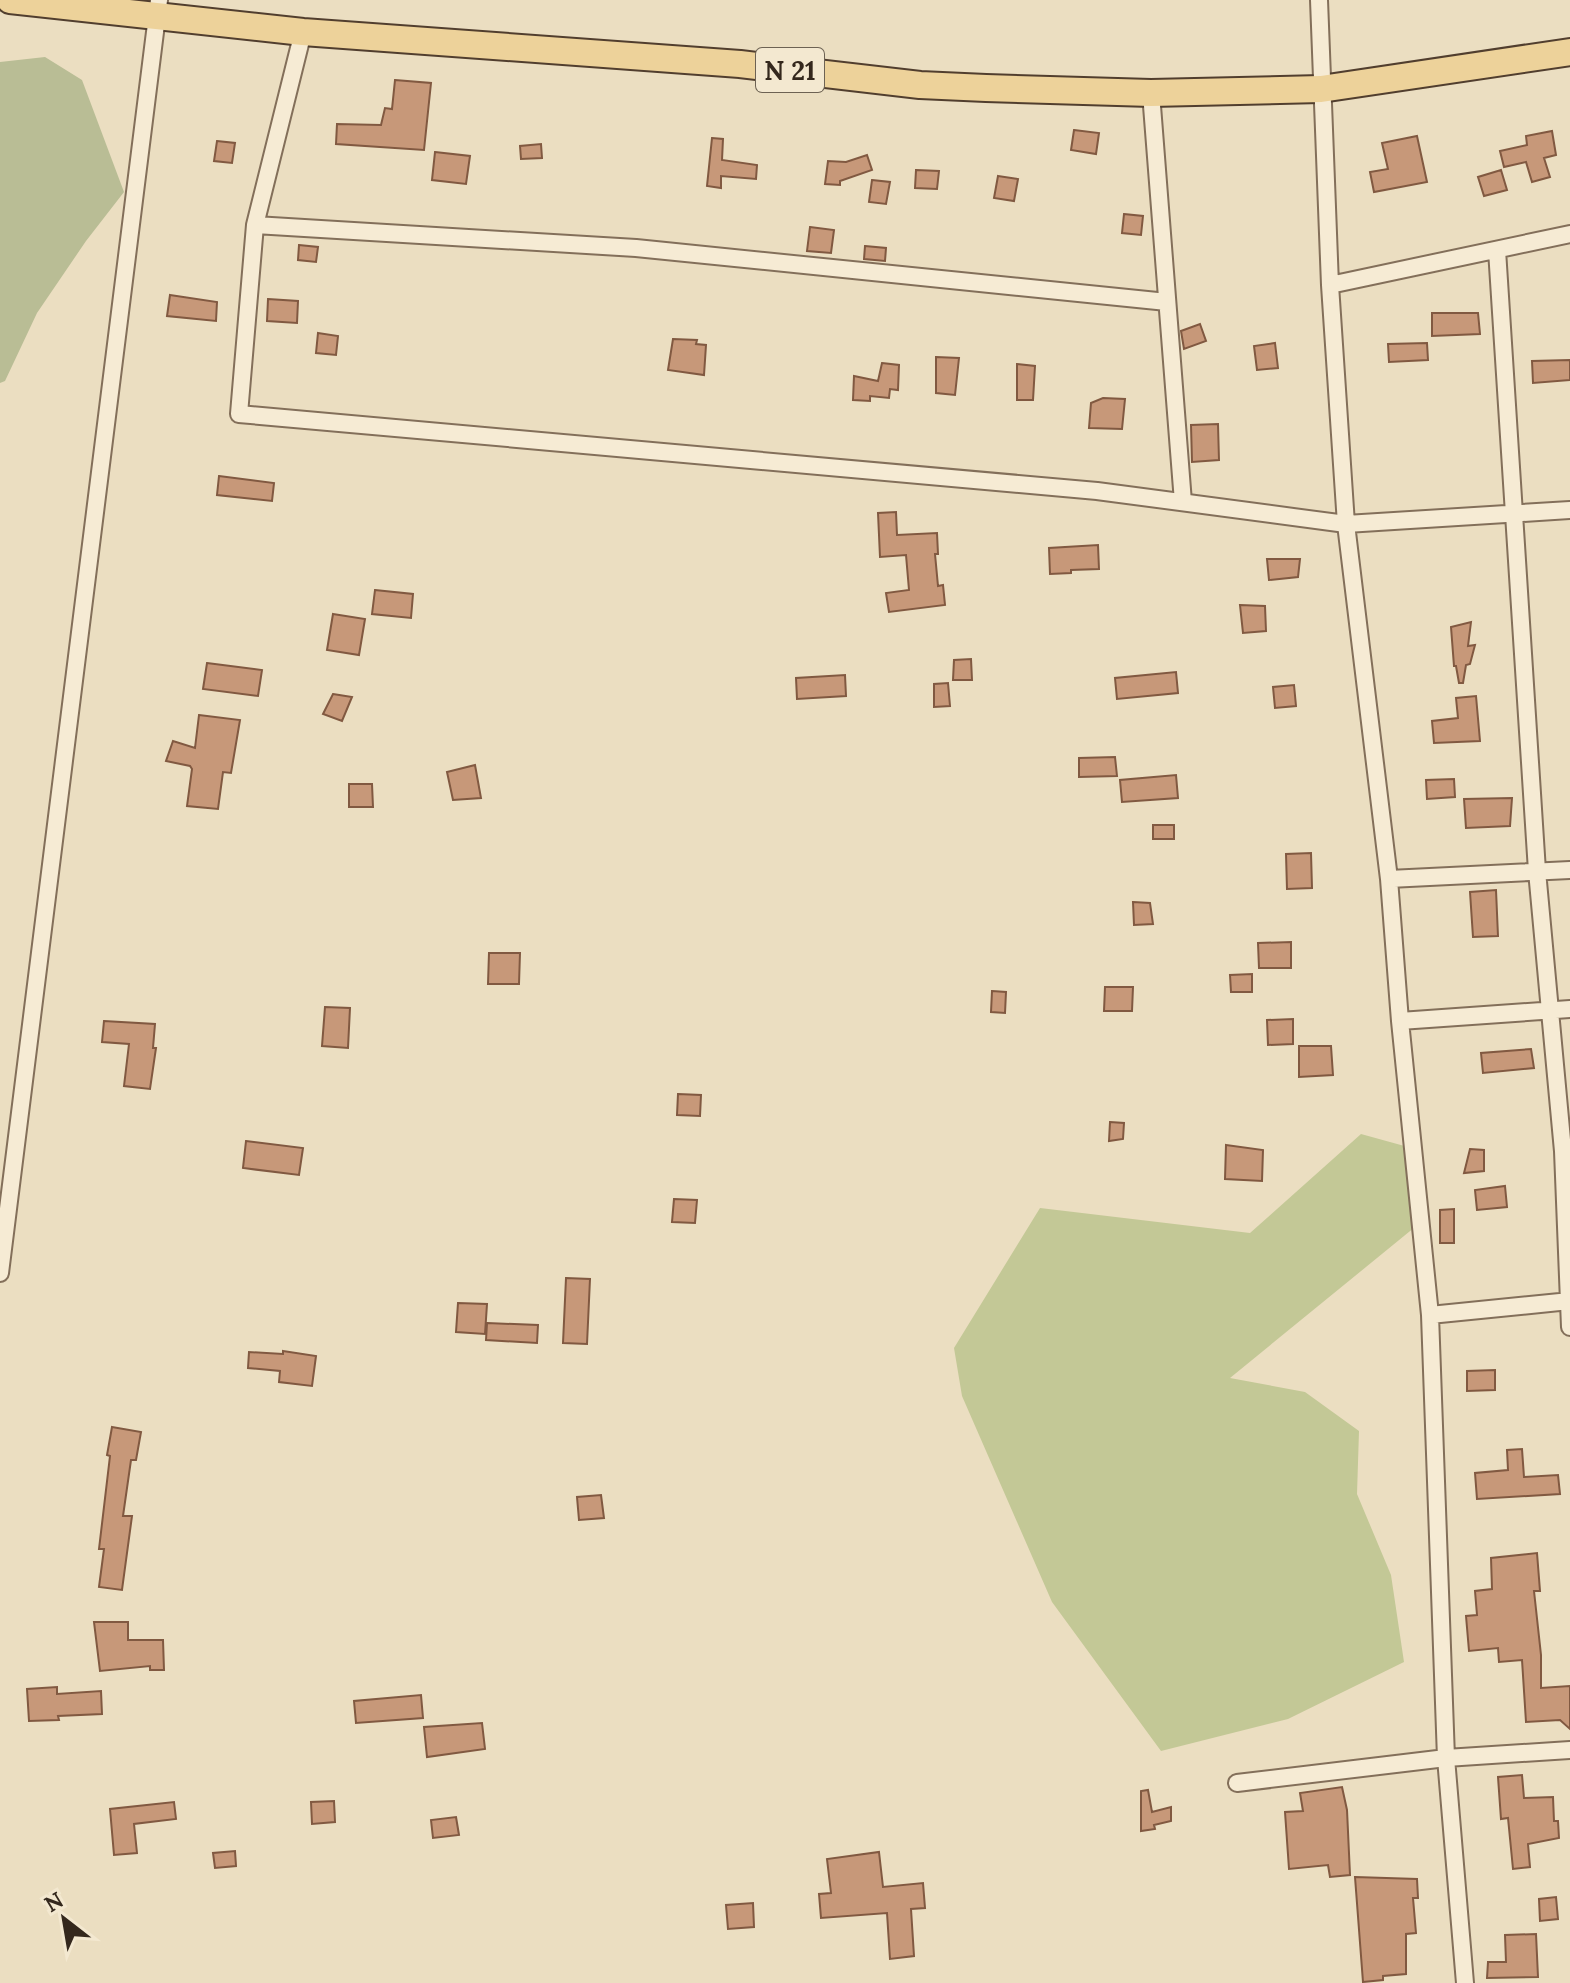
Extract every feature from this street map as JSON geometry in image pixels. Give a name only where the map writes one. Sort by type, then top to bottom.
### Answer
[{"type":"main road","name":"N 21","points":[[10,0],[158,8],[303,32],[724,62],[920,85],[1151,93],[1321,89],[1570,52]]},
{"type":"street","points":[[1319,0],[1330,285],[1346,524],[1389,879],[1430,1315],[1446,1758],[1465,1983]]},
{"type":"street","points":[[0,1273],[158,8]]},
{"type":"street","points":[[303,32],[255,225],[239,414],[1097,491],[1346,524],[1570,510]]},
{"type":"street","points":[[1151,93],[1183,502]]},
{"type":"street","points":[[255,225],[636,248],[1167,302]]},
{"type":"street","points":[[1330,285],[1570,234]]},
{"type":"street","points":[[1497,250],[1537,871],[1566,1150],[1570,1327]]},
{"type":"street","points":[[1389,879],[1570,870]]},
{"type":"street","points":[[1400,1021],[1570,1009]]},
{"type":"street","points":[[1430,1315],[1569,1301]]},
{"type":"street","points":[[1237,1783],[1446,1758],[1570,1750]]},
{"type":"green space","points":[[45,57],[82,80],[124,192],[37,313],[5,381],[0,383],[0,62]]},
{"type":"green space","points":[[1361,1134],[1408,1147],[1415,1227],[1230,1378],[1305,1392],[1359,1431],[1357,1494],[1391,1575],[1404,1662],[1288,1719],[1161,1751],[1052,1602],[962,1396],[954,1348],[1040,1208],[1250,1233]]},
{"type":"building","points":[[395,80],[431,83],[424,150],[336,144],[337,124],[381,125],[385,108],[392,109]]},
{"type":"building","points":[[1074,130],[1099,133],[1096,154],[1071,150]]},
{"type":"building","points":[[1552,131],[1556,155],[1544,158],[1550,177],[1532,182],[1526,162],[1504,167],[1500,151],[1527,145],[1526,136]]},
{"type":"building","points":[[1417,136],[1427,182],[1374,192],[1370,172],[1388,169],[1382,143]]},
{"type":"building","points":[[712,138],[723,139],[722,160],[757,165],[756,179],[721,176],[721,188],[707,186]]},
{"type":"building","points":[[217,141],[235,143],[232,163],[214,161]]},
{"type":"building","points":[[541,144],[542,158],[521,159],[520,146]]},
{"type":"building","points":[[435,152],[470,156],[466,184],[432,180]]},
{"type":"building","points":[[867,155],[872,170],[840,181],[840,185],[825,184],[828,161],[846,162]]},
{"type":"building","points":[[916,170],[939,171],[937,189],[915,188]]},
{"type":"building","points":[[1501,170],[1507,190],[1484,196],[1478,177]]},
{"type":"building","points":[[998,176],[1018,179],[1014,201],[994,198]]},
{"type":"building","points":[[872,180],[890,182],[886,204],[869,202]]},
{"type":"building","points":[[1124,214],[1143,216],[1141,235],[1122,233]]},
{"type":"building","points":[[810,227],[834,230],[831,253],[807,251]]},
{"type":"building","points":[[299,245],[318,247],[316,262],[298,260]]},
{"type":"building","points":[[865,246],[886,248],[885,261],[864,259]]},
{"type":"building","points":[[170,295],[217,302],[216,321],[167,316]]},
{"type":"building","points":[[268,299],[298,301],[297,323],[267,321]]},
{"type":"building","points":[[1432,313],[1478,313],[1480,334],[1432,336]]},
{"type":"building","points":[[1200,324],[1206,341],[1184,349],[1181,331]]},
{"type":"building","points":[[318,333],[338,336],[336,355],[316,353]]},
{"type":"building","points":[[673,339],[697,340],[696,344],[706,345],[704,375],[668,370]]},
{"type":"building","points":[[1275,343],[1278,368],[1257,370],[1254,346]]},
{"type":"building","points":[[1427,343],[1428,360],[1389,362],[1388,344]]},
{"type":"building","points":[[936,357],[959,358],[955,395],[936,393]]},
{"type":"building","points":[[1570,360],[1570,380],[1533,383],[1532,361]]},
{"type":"building","points":[[882,363],[899,365],[898,390],[890,389],[889,398],[870,396],[870,401],[853,400],[854,376],[878,381]]},
{"type":"building","points":[[1017,364],[1035,366],[1033,400],[1017,400]]},
{"type":"building","points":[[1103,398],[1125,399],[1122,429],[1089,428],[1091,403]]},
{"type":"building","points":[[1218,424],[1219,460],[1192,462],[1191,425]]},
{"type":"building","points":[[219,476],[274,483],[272,501],[217,495]]},
{"type":"building","points":[[896,512],[897,535],[937,533],[938,586],[943,585],[945,605],[889,612],[886,593],[909,590],[906,555],[880,557],[878,513]]},
{"type":"building","points":[[1098,545],[1099,569],[1050,574],[1049,548]]},
{"type":"building","points":[[1267,559],[1300,559],[1298,577],[1269,580]]},
{"type":"building","points":[[375,590],[413,594],[411,618],[372,614]]},
{"type":"building","points":[[1240,605],[1265,606],[1266,631],[1243,633]]},
{"type":"building","points":[[333,614],[365,619],[359,655],[327,650]]},
{"type":"building","points":[[1471,622],[1468,646],[1475,645],[1470,664],[1466,665],[1463,683],[1459,683],[1454,666],[1451,627]]},
{"type":"building","points":[[971,659],[972,680],[953,680],[954,660]]},
{"type":"building","points":[[207,663],[262,670],[258,696],[203,689]]},
{"type":"building","points":[[1176,672],[1178,693],[1117,699],[1115,678]]},
{"type":"building","points":[[845,675],[846,696],[797,699],[796,678]]},
{"type":"building","points":[[948,683],[950,706],[934,707],[934,684]]},
{"type":"building","points":[[1294,685],[1296,706],[1275,708],[1273,687]]},
{"type":"building","points":[[333,694],[352,697],[342,721],[323,714]]},
{"type":"building","points":[[1476,696],[1480,741],[1434,743],[1432,721],[1458,718],[1456,698]]},
{"type":"building","points":[[199,715],[240,720],[231,773],[223,772],[218,809],[187,806],[192,769],[166,761],[173,741],[195,748]]},
{"type":"building","points":[[1115,757],[1117,776],[1079,777],[1079,758]]},
{"type":"building","points":[[475,765],[481,798],[453,800],[447,772]]},
{"type":"building","points":[[1176,775],[1178,798],[1122,802],[1120,780]]},
{"type":"building","points":[[1454,779],[1455,797],[1427,799],[1426,780]]},
{"type":"building","points":[[349,784],[372,784],[373,807],[349,807]]},
{"type":"building","points":[[1512,798],[1510,826],[1466,828],[1464,799]]},
{"type":"building","points":[[1153,825],[1174,825],[1174,839],[1153,839]]},
{"type":"building","points":[[1311,853],[1312,888],[1287,889],[1286,854]]},
{"type":"building","points":[[1496,890],[1498,936],[1473,937],[1470,892]]},
{"type":"building","points":[[1133,902],[1150,903],[1153,924],[1134,925]]},
{"type":"building","points":[[1291,942],[1291,968],[1259,968],[1258,943]]},
{"type":"building","points":[[489,953],[520,953],[519,984],[488,984]]},
{"type":"building","points":[[1252,974],[1252,992],[1231,992],[1230,975]]},
{"type":"building","points":[[1105,987],[1133,987],[1132,1011],[1104,1011]]},
{"type":"building","points":[[992,991],[1006,992],[1005,1013],[991,1012]]},
{"type":"building","points":[[325,1007],[350,1008],[348,1048],[322,1046]]},
{"type":"building","points":[[1293,1019],[1293,1044],[1268,1045],[1267,1020]]},
{"type":"building","points":[[104,1021],[155,1024],[153,1048],[156,1048],[150,1089],[124,1086],[129,1044],[102,1042]]},
{"type":"building","points":[[1299,1046],[1331,1046],[1333,1075],[1299,1077]]},
{"type":"building","points":[[1531,1049],[1534,1068],[1483,1073],[1481,1053]]},
{"type":"building","points":[[678,1094],[701,1095],[700,1116],[677,1115]]},
{"type":"building","points":[[1110,1122],[1124,1123],[1123,1139],[1109,1141]]},
{"type":"building","points":[[246,1141],[303,1148],[299,1175],[243,1168]]},
{"type":"building","points":[[1226,1145],[1263,1150],[1262,1181],[1225,1179]]},
{"type":"building","points":[[1470,1149],[1484,1150],[1484,1171],[1464,1173]]},
{"type":"building","points":[[1505,1186],[1507,1207],[1477,1210],[1475,1190]]},
{"type":"building","points":[[674,1199],[697,1200],[695,1223],[672,1222]]},
{"type":"building","points":[[1454,1209],[1454,1243],[1440,1243],[1440,1210]]},
{"type":"building","points":[[566,1278],[590,1279],[587,1344],[563,1343]]},
{"type":"building","points":[[458,1303],[487,1304],[485,1334],[456,1332]]},
{"type":"building","points":[[487,1323],[538,1325],[537,1343],[486,1340]]},
{"type":"building","points":[[283,1351],[316,1356],[312,1386],[279,1382],[280,1371],[248,1368],[249,1352],[283,1354]]},
{"type":"building","points":[[1495,1370],[1495,1390],[1467,1391],[1467,1371]]},
{"type":"building","points":[[112,1427],[141,1432],[136,1460],[131,1460],[123,1516],[132,1516],[122,1590],[99,1587],[104,1549],[99,1549]]},
{"type":"building","points":[[1522,1449],[1524,1477],[1558,1475],[1560,1494],[1477,1499],[1475,1473],[1508,1470],[1507,1450]]},
{"type":"building","points":[[601,1495],[604,1518],[579,1520],[577,1497]]},
{"type":"building","points":[[1537,1553],[1540,1591],[1534,1591],[1541,1688],[1570,1686],[1570,1729],[1560,1720],[1526,1722],[1522,1660],[1499,1662],[1498,1648],[1469,1651],[1466,1616],[1477,1615],[1475,1591],[1492,1589],[1491,1558]]},
{"type":"building","points":[[94,1622],[128,1622],[128,1640],[163,1640],[164,1670],[150,1670],[150,1666],[100,1671]]},
{"type":"building","points":[[57,1687],[57,1694],[101,1691],[102,1714],[29,1721],[27,1689]]},
{"type":"building","points":[[421,1695],[423,1718],[356,1723],[354,1701]]},
{"type":"building","points":[[482,1723],[485,1749],[427,1757],[424,1727]]},
{"type":"building","points":[[1522,1775],[1524,1798],[1553,1797],[1554,1821],[1558,1821],[1559,1838],[1528,1844],[1530,1867],[1513,1869],[1508,1818],[1501,1819],[1498,1777]]},
{"type":"building","points":[[1342,1787],[1347,1810],[1350,1875],[1330,1877],[1328,1865],[1289,1869],[1285,1812],[1303,1811],[1300,1793]]},
{"type":"building","points":[[1148,1790],[1152,1812],[1171,1807],[1171,1821],[1154,1825],[1155,1829],[1141,1831],[1141,1791]]},
{"type":"building","points":[[334,1801],[335,1822],[312,1824],[311,1802]]},
{"type":"building","points":[[174,1802],[176,1819],[134,1824],[137,1853],[114,1855],[110,1809]]},
{"type":"building","points":[[456,1817],[459,1835],[433,1838],[431,1820]]},
{"type":"building","points":[[235,1851],[236,1866],[215,1868],[213,1853]]},
{"type":"building","points":[[879,1852],[883,1887],[923,1883],[925,1908],[911,1909],[914,1956],[890,1959],[887,1913],[821,1918],[819,1894],[831,1893],[827,1859]]},
{"type":"building","points":[[1355,1877],[1417,1879],[1418,1898],[1413,1898],[1416,1933],[1406,1934],[1406,1974],[1363,1982]]},
{"type":"building","points":[[1556,1897],[1558,1919],[1540,1921],[1539,1899]]},
{"type":"building","points":[[753,1903],[754,1927],[728,1929],[726,1905]]},
{"type":"building","points":[[1536,1934],[1538,1977],[1487,1978],[1488,1962],[1506,1962],[1505,1935]]}]
